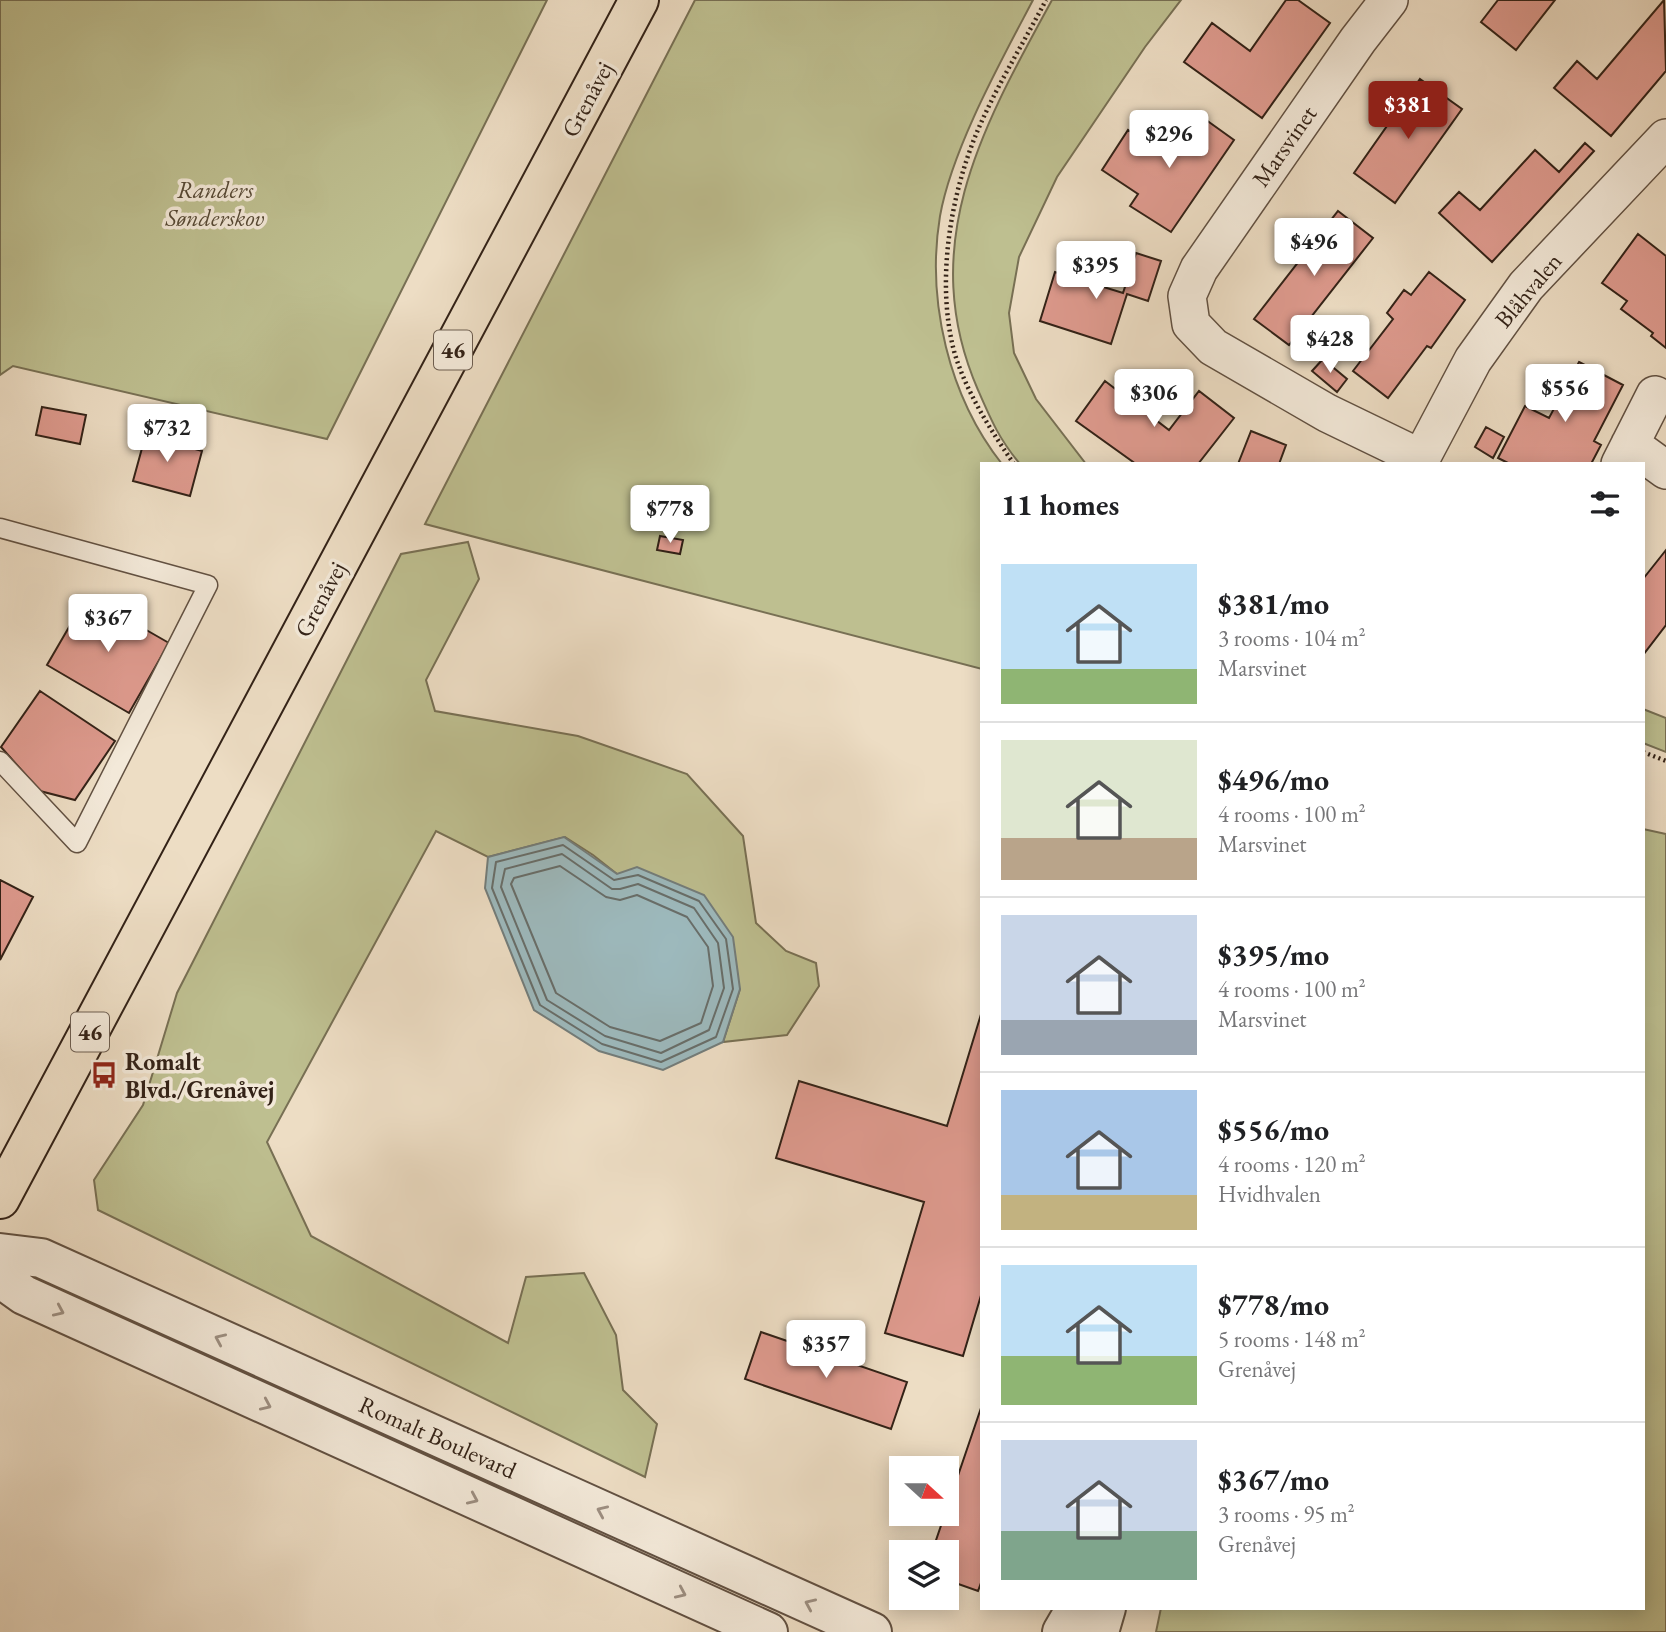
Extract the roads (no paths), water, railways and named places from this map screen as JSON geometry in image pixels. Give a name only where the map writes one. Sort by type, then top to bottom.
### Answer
[{"type":"main road","name":"Grenåvej","points":[[0,1199],[639,0]]},
{"type":"street","name":"Marsvinet","points":[[1389,0],[1357,40],[1199,269],[1187,296],[1191,324],[1213,347],[1327,413],[1419,461]]},
{"type":"street","name":"Blåhvalen","points":[[1419,461],[1473,360],[1526,286],[1661,154]]},
{"type":"street","points":[[1655,395],[1625,454],[1666,470]]},
{"type":"street","name":"Romalt Boulevard","points":[[0,1254],[41,1258],[872,1632]]},
{"type":"street","name":"Romalt Boulevard","points":[[0,1278],[24,1295],[768,1632]]},
{"type":"street","points":[[1062,1632],[1075,1610]]},
{"type":"street","points":[[1099,1632],[1105,1610]]},
{"type":"lane","points":[[0,528],[208,585],[77,843],[0,761]]},
{"type":"water","points":[[564,837],[617,874],[637,867],[704,895],[733,937],[740,989],[723,1042],[663,1070],[599,1051],[534,1010],[485,888],[488,857]]},
{"type":"place","name":"Romalt Blvd./Grenåvej","points":[[104,1075]]},
{"type":"park label","name":"Randers Sønderskov","points":[[215,203]]}]
